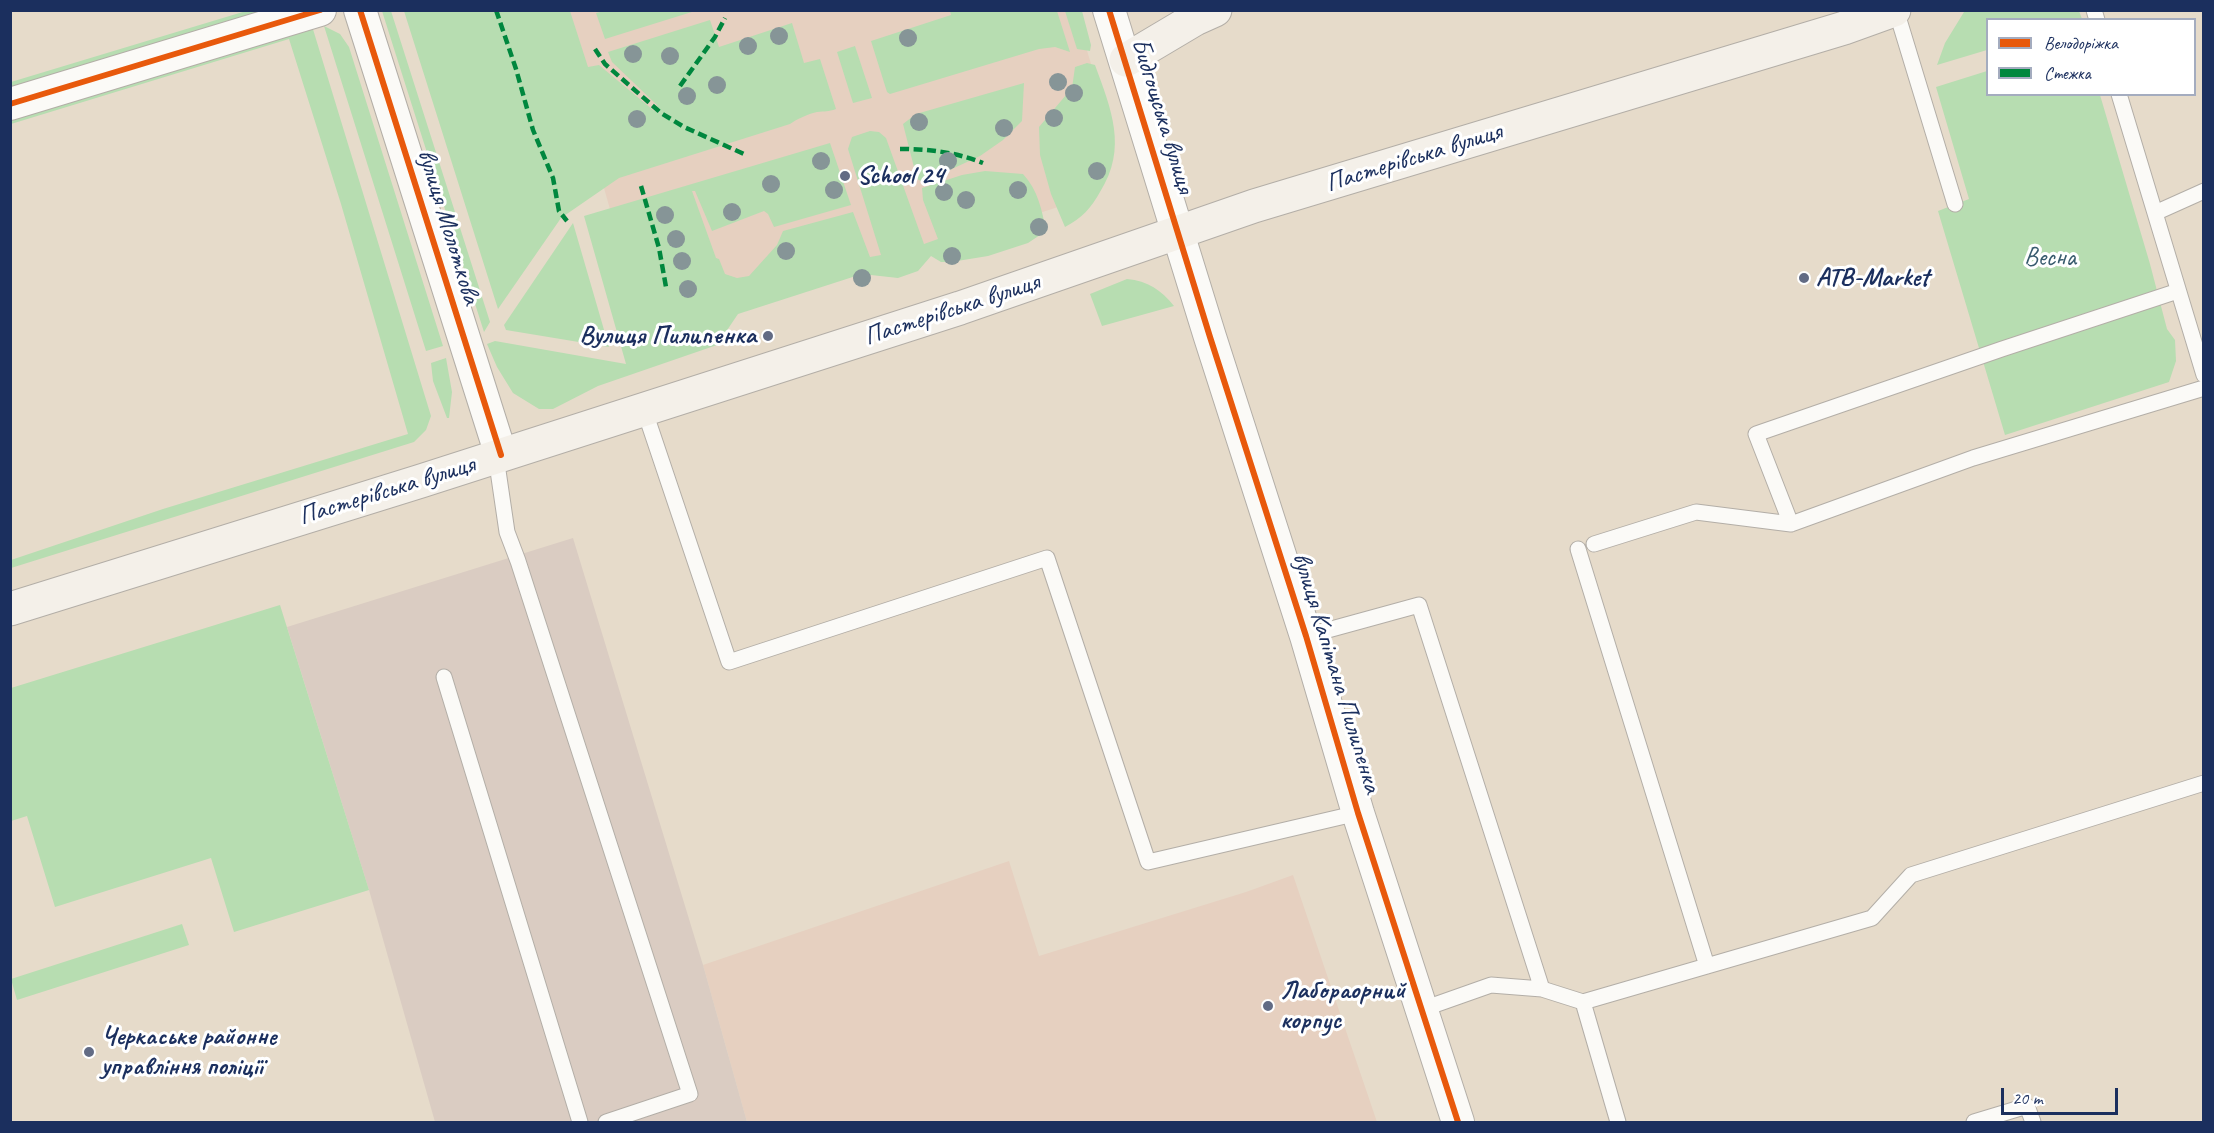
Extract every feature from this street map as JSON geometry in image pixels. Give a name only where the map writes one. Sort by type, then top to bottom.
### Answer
[{"type":"main road","points":[[1126,60],[1195,19],[1215,10]]},
{"type":"main road","name":"Пастерівська вулиця","points":[[10,609],[960,308],[1254,206],[1844,28],[1895,10]]},
{"type":"street","points":[[10,104],[320,10]]},
{"type":"street","name":"вулиця Молоткова","points":[[360,10],[498,456]]},
{"type":"street","name":"Бидгощська вулиця","points":[[1109,10],[1178,233]]},
{"type":"street","name":"вулиця Капітана Пилипенка","points":[[1178,233],[1306,636],[1358,813],[1458,1122]]},
{"type":"lane","points":[[1895,10],[1955,204]]},
{"type":"lane","points":[[2120,96],[2204,375]]},
{"type":"lane","points":[[2154,213],[2204,192]]},
{"type":"lane","points":[[1791,524],[1756,434],[2002,348],[2178,291]]},
{"type":"lane","points":[[1594,544],[1696,512],[1791,524],[1973,458],[2204,388]]},
{"type":"lane","points":[[644,409],[729,662],[1047,558],[1148,862],[1358,813]]},
{"type":"lane","points":[[498,456],[507,532],[690,1094],[606,1122]]},
{"type":"lane","points":[[1578,549],[1707,966]]},
{"type":"lane","points":[[1306,636],[1419,604],[1542,989]]},
{"type":"lane","points":[[444,677],[580,1122]]},
{"type":"lane","points":[[1423,1009],[1491,985],[1542,989],[1583,1002],[1872,918],[1911,875],[2204,783]]},
{"type":"lane","points":[[1583,1002],[1618,1122]]},
{"type":"lane","points":[[1974,1122],[2027,1106],[2033,1122]]},
{"type":"shaded area","name":"School 24","points":[[540,11],[1075,11],[1102,100],[1058,207],[647,340],[604,188]]},
{"type":"shaded area","points":[[573,538],[703,965],[747,1122],[435,1122],[369,890],[287,627]]},
{"type":"shaded area","points":[[1009,861],[1039,956],[1246,892],[1293,875],[1377,1122],[747,1122],[703,965]]},
{"type":"green space","points":[[246,11],[276,11],[11,92],[11,82]]},
{"type":"green space","points":[[382,11],[391,11],[490,322],[484,332]]},
{"type":"green space","points":[[404,11],[570,11],[588,67],[599,65],[653,110],[660,113],[657,105],[612,62],[608,52],[710,20],[719,47],[792,23],[804,63],[820,59],[836,109],[817,112],[790,124],[619,178],[561,218],[498,309]]},
{"type":"green space","points":[[604,11],[695,11],[605,39],[596,13]]},
{"type":"green space","points":[[950,11],[1057,11],[1070,52],[1055,47],[1039,49],[890,94],[887,92],[871,41],[951,15]]},
{"type":"green space","points":[[1065,11],[1082,11],[1091,45],[1090,51],[1077,49]]},
{"type":"green space","points":[[2079,11],[2082,18],[1986,18],[1986,50],[1937,65],[1945,43],[1964,12]]},
{"type":"green space","points":[[312,26],[431,416],[426,430],[414,442],[11,568],[11,560],[163,509],[408,434],[341,204],[289,39],[11,124],[10,114]]},
{"type":"green space","points":[[324,26],[340,34],[349,47],[443,346],[426,351]]},
{"type":"green space","points":[[855,46],[872,98],[853,103],[837,52]]},
{"type":"green space","points":[[1087,63],[1095,65],[1111,113],[1115,144],[1113,160],[1108,176],[1093,203],[1086,212],[1065,227],[1051,194],[1040,155],[1039,127],[1072,88],[1075,67]]},
{"type":"green space","name":"Весна","points":[[1986,71],[1986,96],[2100,96],[2167,329],[2175,340],[2176,361],[2169,382],[2005,435],[1938,211],[1969,199],[1936,87]]},
{"type":"green space","points":[[1024,83],[1022,121],[1003,140],[980,156],[928,180],[917,179],[903,124],[916,114]]},
{"type":"green space","points":[[870,131],[879,132],[886,138],[924,244],[938,239],[923,200],[922,188],[962,175],[985,171],[1023,174],[1036,194],[1046,231],[1028,243],[988,256],[941,262],[931,256],[918,271],[898,278],[862,274],[738,314],[717,345],[598,386],[553,409],[539,409],[513,393],[497,367],[487,344],[495,341],[626,364],[584,216],[830,143],[851,205],[774,227],[768,214],[764,211],[712,231],[695,191],[692,191],[716,258],[719,259],[725,274],[737,278],[749,276],[777,245],[783,231],[853,212],[870,257],[881,255],[848,149],[852,137]]},
{"type":"green space","points":[[573,223],[609,347],[506,330],[504,325]]},
{"type":"green space","points":[[1127,279],[1154,287],[1174,306],[1102,326],[1090,294]]},
{"type":"green space","points":[[446,358],[452,392],[449,418],[447,418],[433,381],[431,363]]},
{"type":"green space","points":[[280,605],[369,890],[234,932],[211,858],[55,907],[27,816],[11,821],[11,688]]},
{"type":"green space","points":[[182,924],[189,945],[17,1000],[11,979]]},
{"type":"marked path","points":[[496,10],[533,130],[553,178],[559,211],[567,221]]},
{"type":"marked path","points":[[680,86],[715,37],[725,18]]},
{"type":"marked path","points":[[595,49],[605,64],[661,113],[684,127],[744,154]]},
{"type":"marked path","points":[[900,149],[942,152],[983,163]]},
{"type":"marked path","points":[[641,186],[659,248],[666,287]]},
{"type":"cycle path","points":[[10,104],[320,10]]},
{"type":"cycle path","points":[[360,10],[501,455]]},
{"type":"cycle path","points":[[1109,10],[1210,337],[1306,636],[1358,813],[1458,1122]]},
{"type":"place","name":"School 24","points":[[845,176]]},
{"type":"place","name":"ATB-Market","points":[[1804,278]]},
{"type":"place","name":"Вулиця Пилипенка","points":[[768,336]]},
{"type":"place","name":"Лабораорний корпус","points":[[1268,1006]]},
{"type":"place","name":"Черкаське районне управління поліції","points":[[89,1052]]}]
